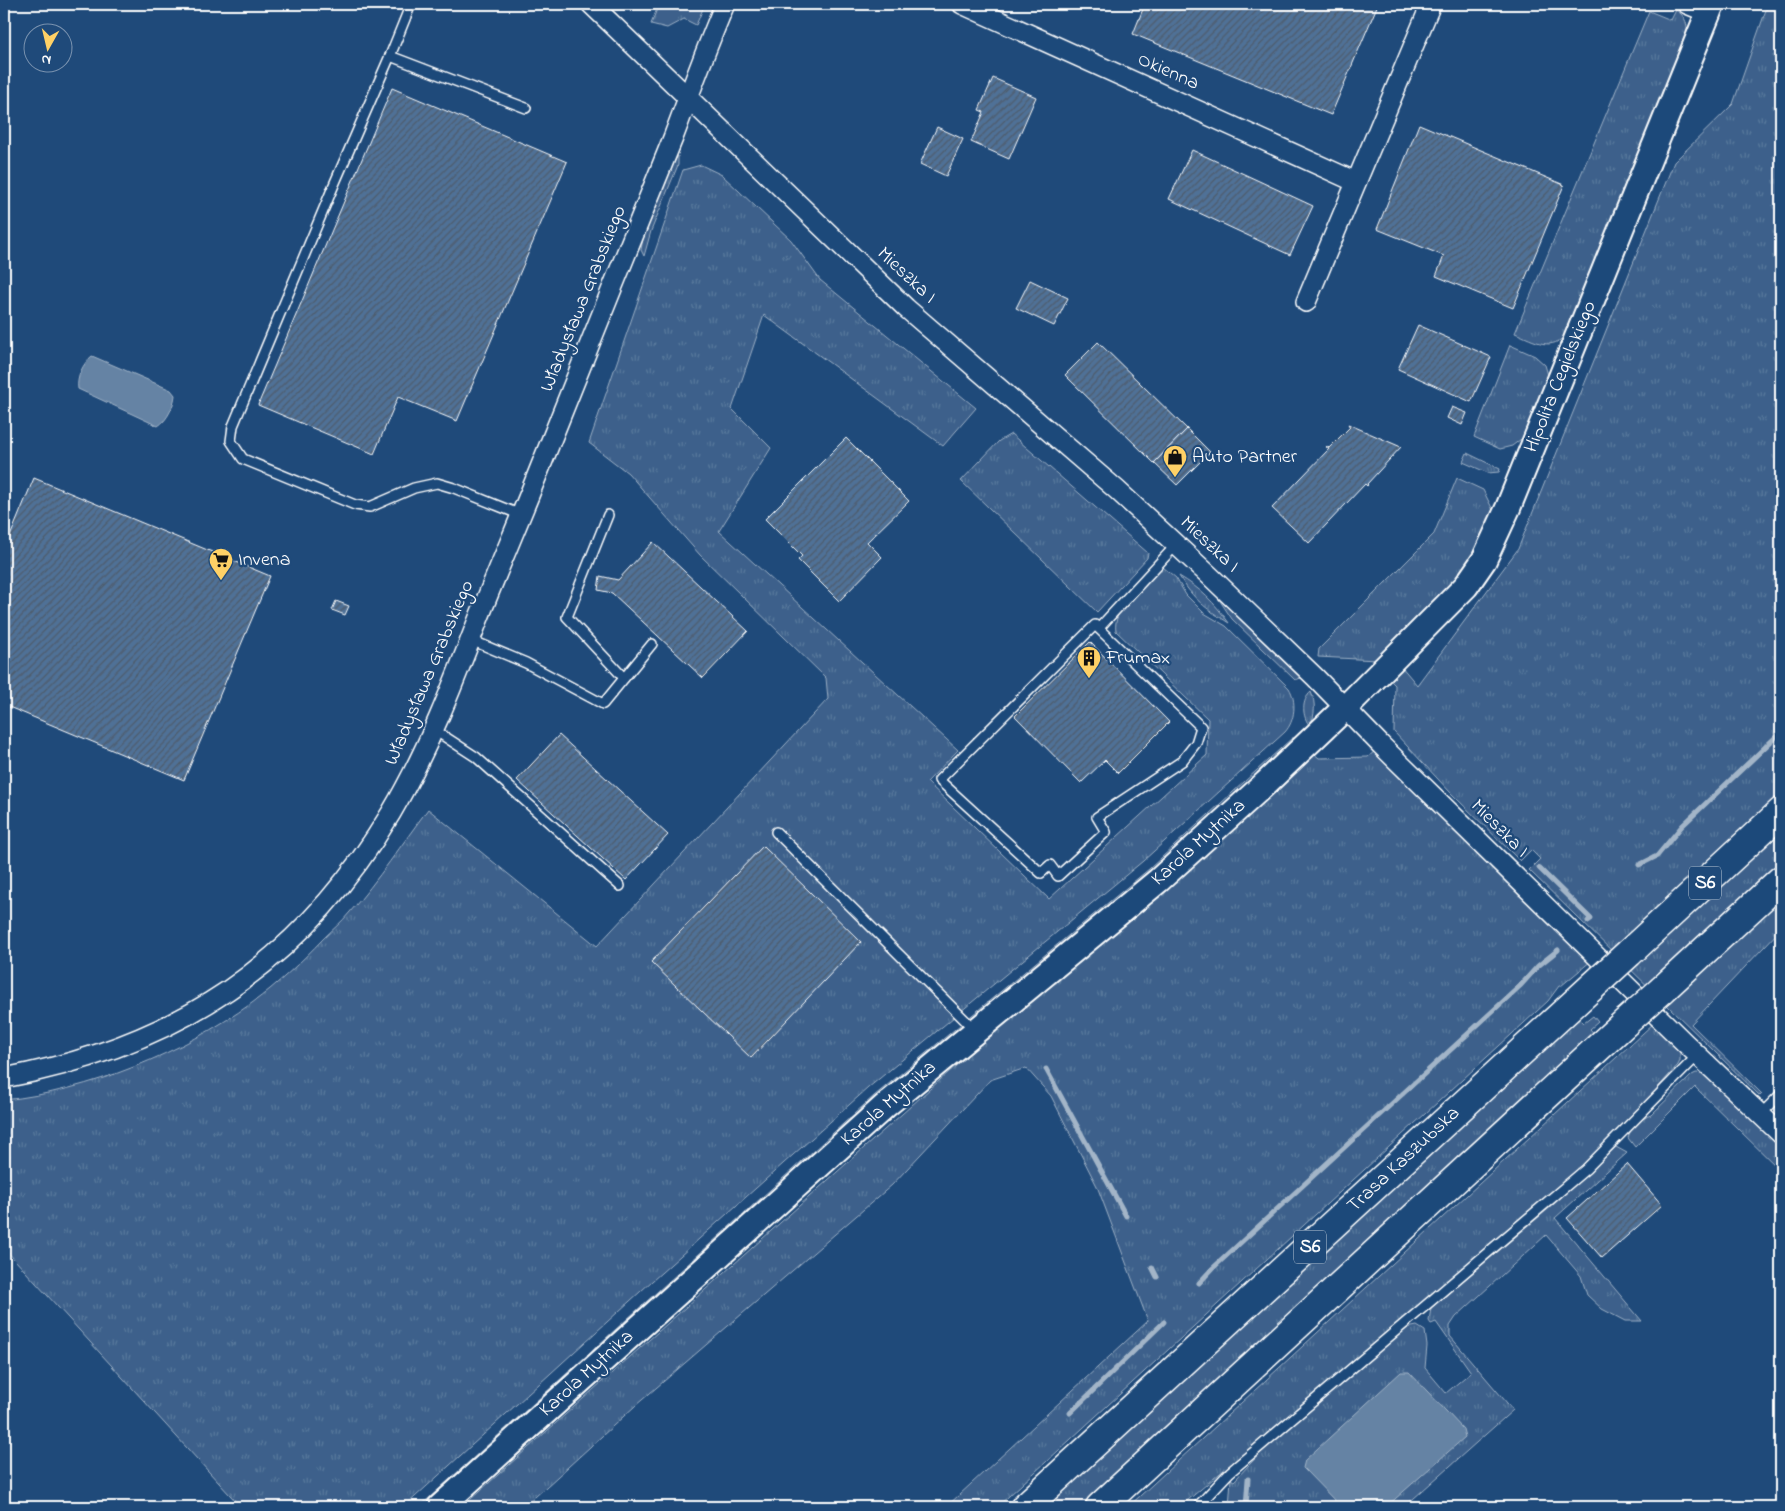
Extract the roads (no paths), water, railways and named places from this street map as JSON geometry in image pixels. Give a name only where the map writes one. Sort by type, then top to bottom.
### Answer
[{"type":"highway","name":"Trasa Kaszubska","points":[[1026,1507],[1781,812]]},
{"type":"highway","name":"S6","points":[[1100,1507],[1781,880]]},
{"type":"street","name":"Mieszka I","points":[[591,4],[906,308],[1117,490],[1176,545],[1781,1134]]},
{"type":"street","name":"Władysława Grabskiego","points":[[4,1078],[81,1060],[134,1042],[210,1003],[234,988],[270,959],[323,907],[361,859],[391,812],[433,729],[471,640],[725,4]]},
{"type":"street","name":"Okienna","points":[[962,4],[1356,182]]},
{"type":"street","points":[[1306,302],[1431,4]]},
{"type":"street","points":[[1687,4],[1710,8]]},
{"type":"street","name":"Hipolita Cegielskiego","points":[[1345,708],[1466,586],[1484,560],[1508,508],[1710,8]]},
{"type":"street","name":"Karola Mytnika","points":[[440,1507],[885,1106],[1159,880],[1345,708]]},
{"type":"lane","points":[[411,4],[233,426],[231,441],[243,459],[355,505],[370,507],[414,488],[437,483],[521,515]]},
{"type":"lane","points":[[390,56],[526,108]]},
{"type":"lane","points":[[608,515],[567,616],[624,678]]},
{"type":"lane","points":[[1099,628],[1176,545]]},
{"type":"lane","points":[[1095,625],[1099,628],[1200,727],[1196,742],[1182,761],[1097,817],[1106,832],[1058,876],[1050,865],[1041,874],[939,780],[1095,625]]},
{"type":"lane","points":[[471,640],[526,664],[603,704],[652,644]]},
{"type":"lane","points":[[433,729],[476,757],[620,886]]},
{"type":"lane","points":[[776,832],[976,1031]]},
{"type":"lane","points":[[1197,1507],[1237,1465],[1586,1169],[1698,1055]]},
{"type":"lane","points":[[1760,1115],[1781,1094]]},
{"type":"waterway","points":[[1639,865],[1657,856],[1682,826],[1781,732]]},
{"type":"waterway","points":[[1539,868],[1591,919],[1588,921]]},
{"type":"waterway","points":[[1199,1283],[1213,1268],[1520,986],[1538,966],[1558,950]]},
{"type":"waterway","points":[[1046,1069],[1126,1216]]},
{"type":"waterway","points":[[1152,1267],[1157,1277]]},
{"type":"waterway","points":[[1070,1413],[1164,1322]]},
{"type":"waterway","points":[[1246,1507],[1248,1479]]},
{"type":"place","name":"Auto Partner","points":[[1175,478]]},
{"type":"place","name":"Invena","points":[[221,581]]},
{"type":"place","name":"Frumax","points":[[1089,679]]}]
